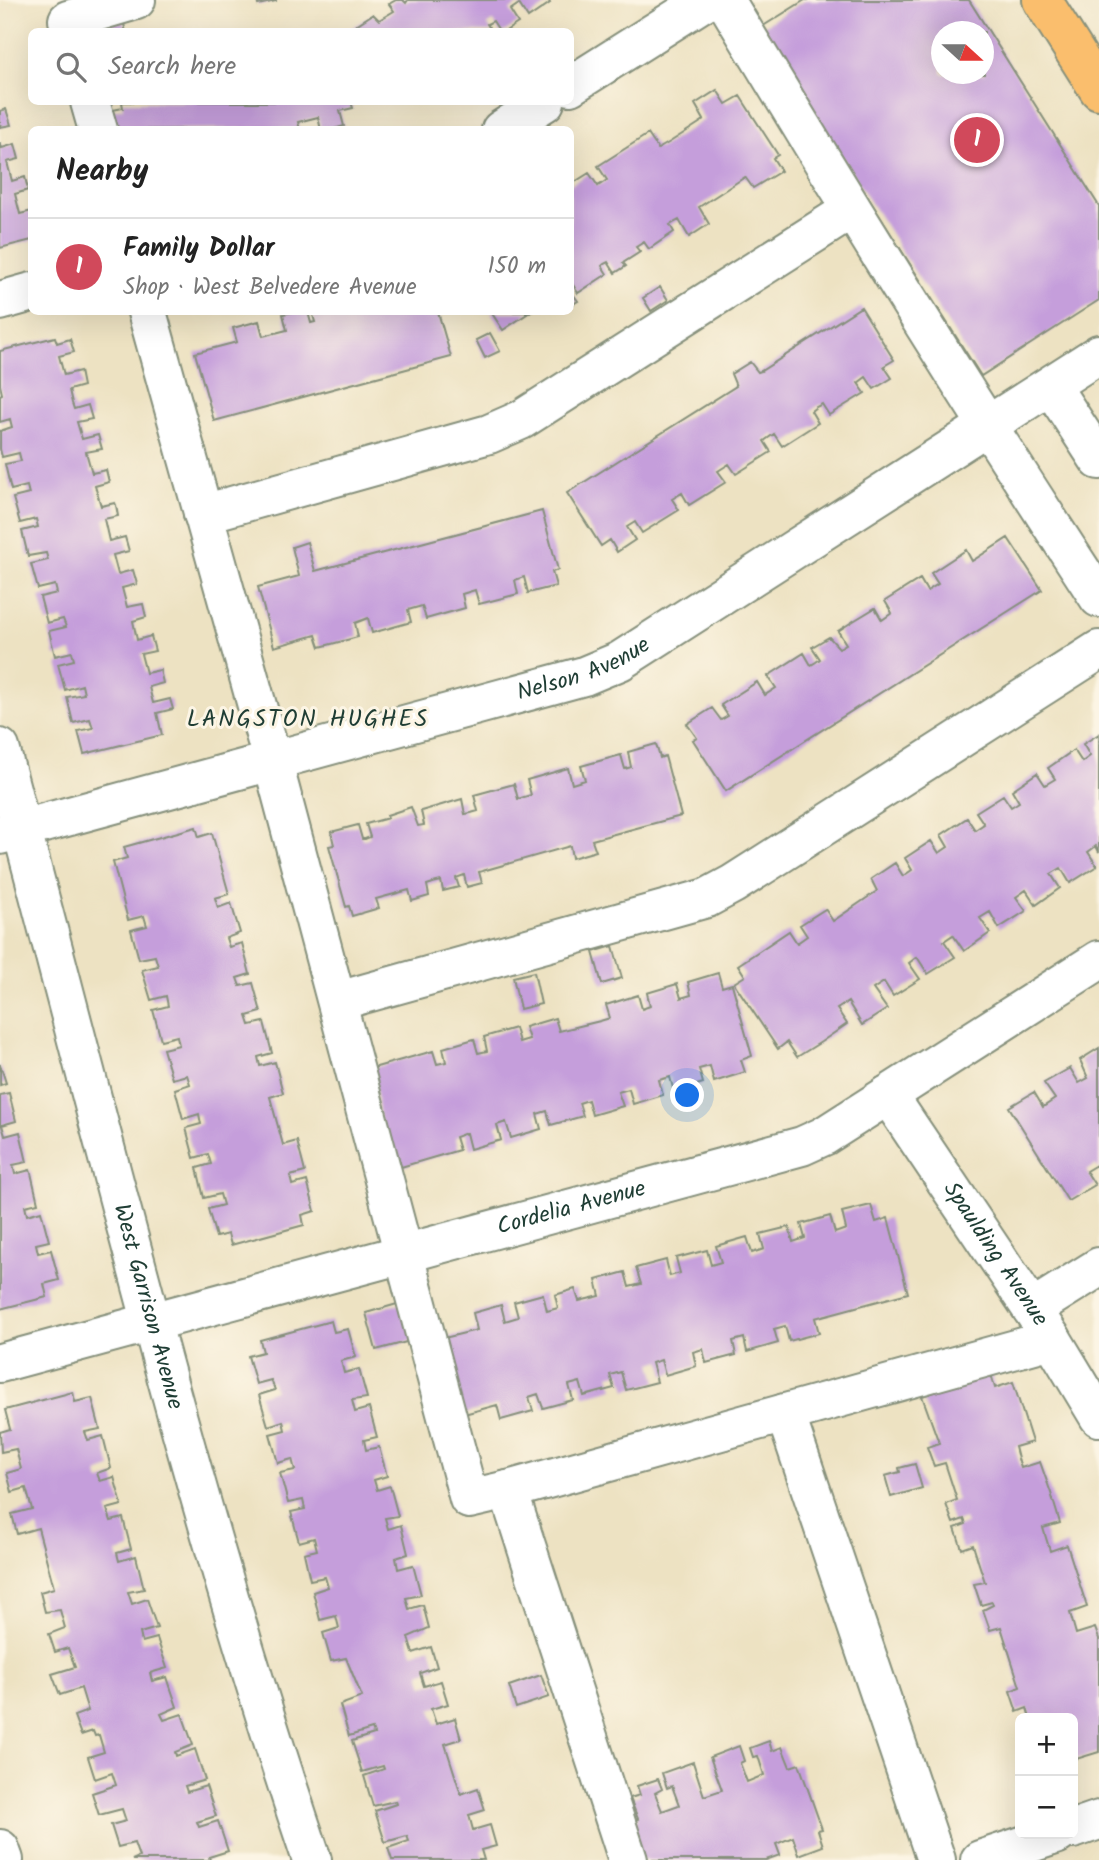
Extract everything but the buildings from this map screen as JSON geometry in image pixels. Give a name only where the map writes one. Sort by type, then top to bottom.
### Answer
[{"type":"main road","points":[[1042,0],[1099,90]]},
{"type":"street","points":[[67,17],[136,0]]},
{"type":"street","points":[[574,83],[706,0]]},
{"type":"street","points":[[725,0],[851,210],[986,426],[1099,598]]},
{"type":"street","points":[[91,105],[97,126]]},
{"type":"street","points":[[507,126],[540,105]]},
{"type":"street","points":[[203,514],[489,434],[521,420],[851,210]]},
{"type":"street","points":[[0,301],[28,293]]},
{"type":"street","points":[[148,315],[338,1001],[469,1499],[785,1413],[1042,1324],[1099,1267]]},
{"type":"street","name":"Nelson Avenue","points":[[11,832],[273,763],[584,676],[620,661],[1099,355]]},
{"type":"street","points":[[1051,386],[1099,460]]},
{"type":"street","points":[[338,1001],[706,898],[733,884],[1099,650]]},
{"type":"street","name":"West Garrison Avenue","points":[[0,748],[11,832],[253,1679],[312,1860]]},
{"type":"street","name":"Cordelia Avenue","points":[[0,1363],[802,1146],[824,1136],[1099,960]]},
{"type":"street","name":"Spaulding Avenue","points":[[888,1095],[1042,1324],[1099,1418]]},
{"type":"street","points":[[785,1413],[936,1860]]},
{"type":"street","points":[[508,1490],[628,1860]]},
{"type":"street","points":[[1078,1827],[1099,1820]]},
{"type":"street","points":[[980,1860],[1043,1839]]},
{"type":"street","points":[[0,1849],[4,1860]]},
{"type":"place","name":"Family Dollar","points":[[977,140]]},
{"type":"district","name":"LANGSTON HUGHES","points":[[308,719]]}]
